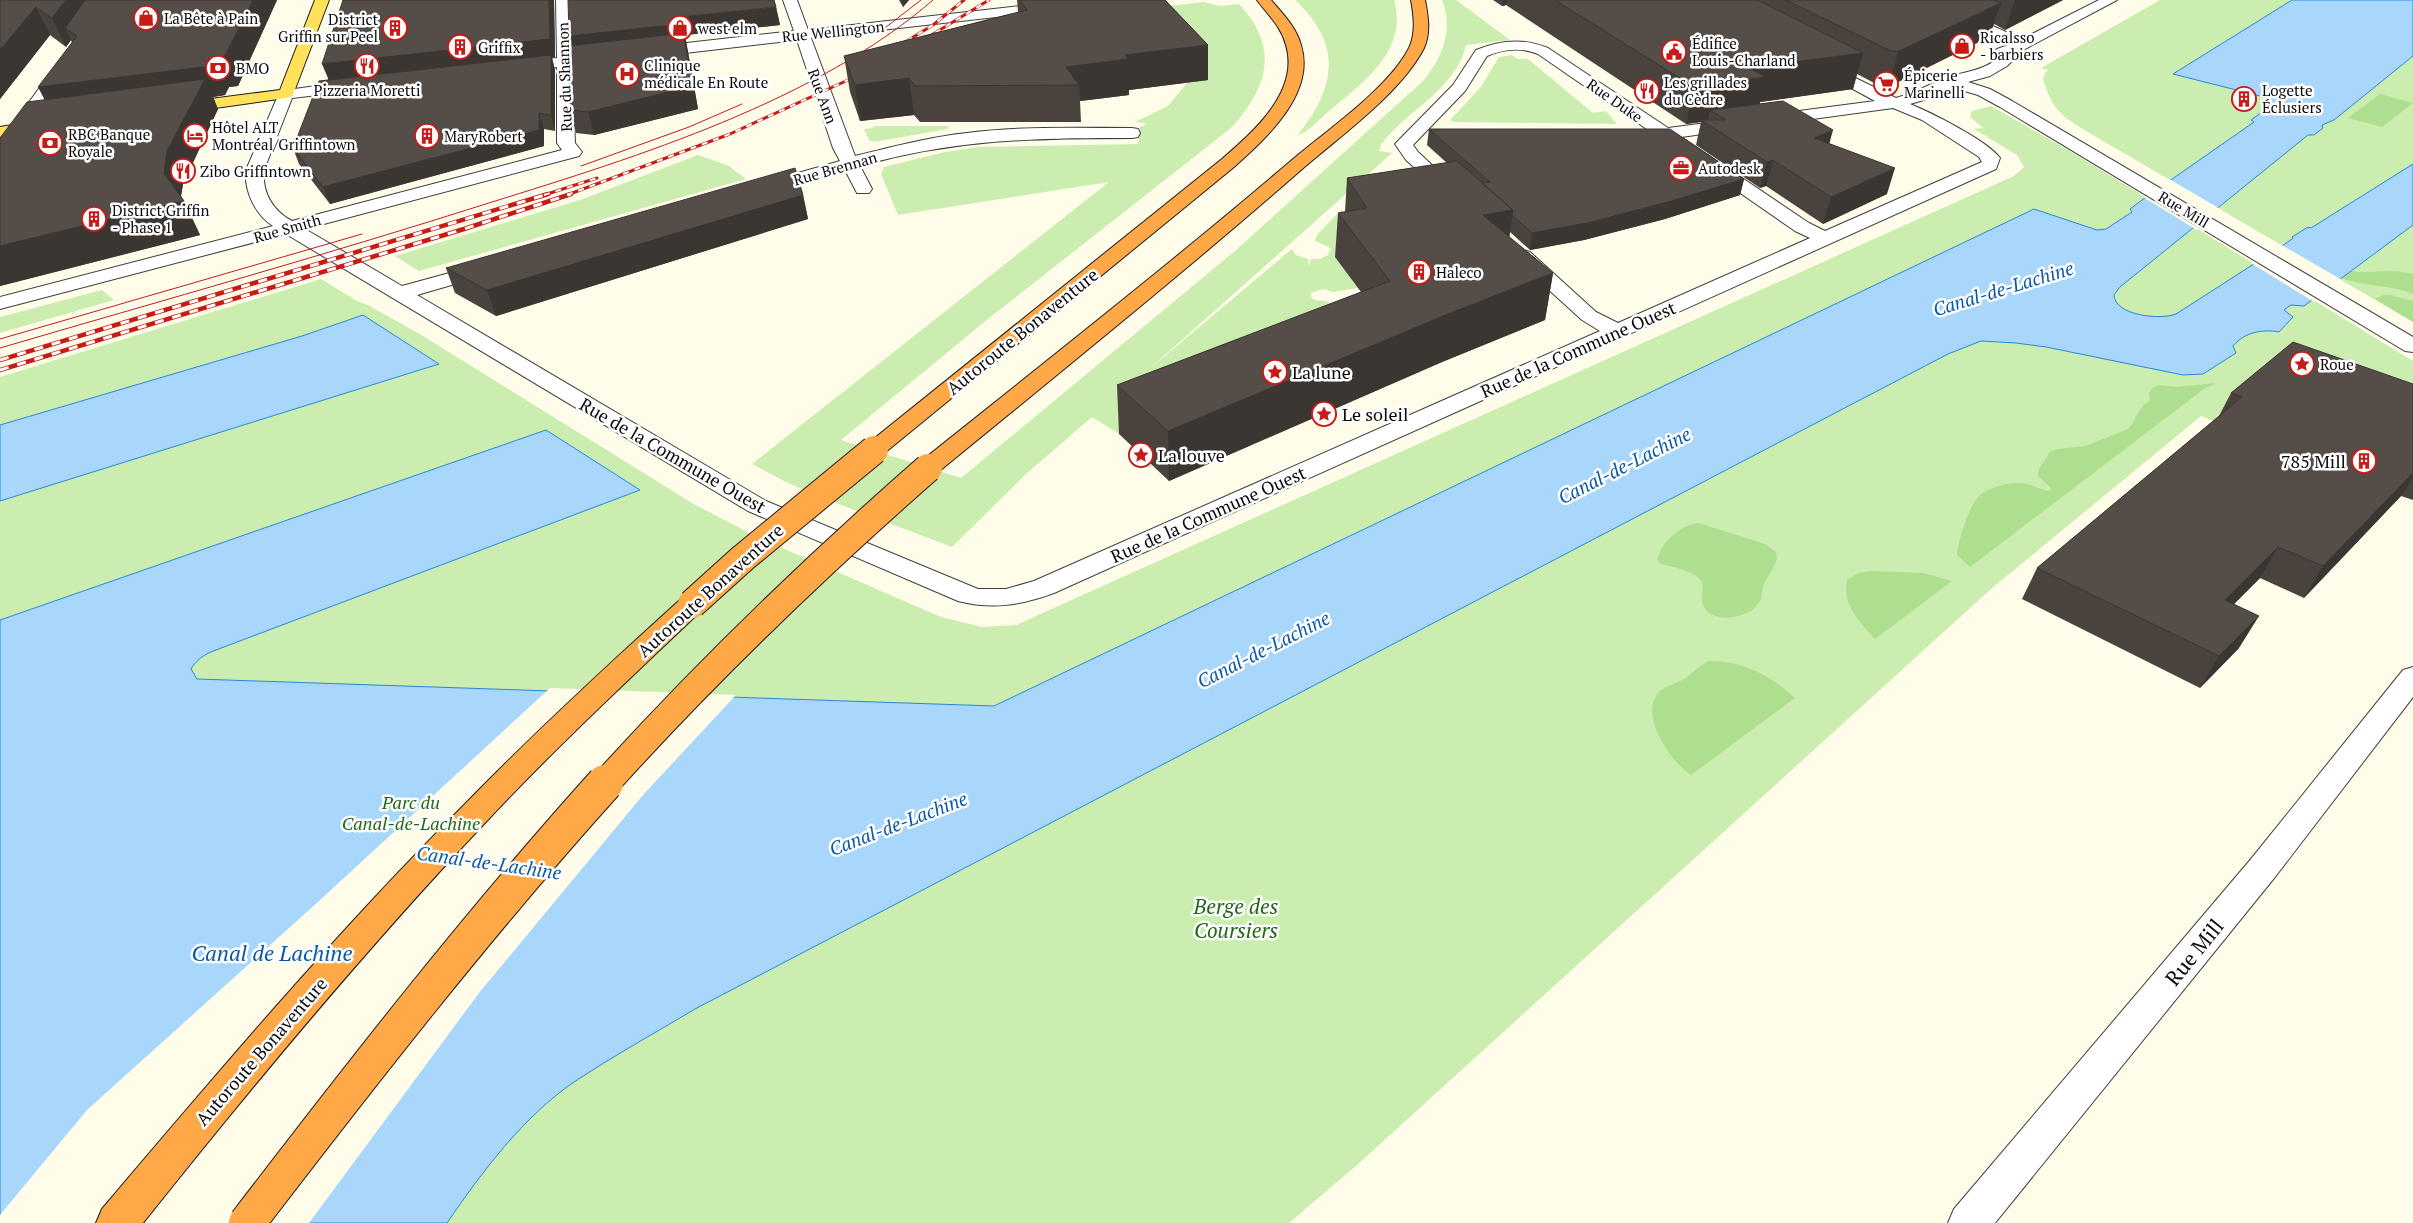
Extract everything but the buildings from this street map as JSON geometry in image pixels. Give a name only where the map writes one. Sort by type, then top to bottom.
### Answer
[{"type":"highway","name":"Autoroute Bonaventure","points":[[117,1223],[229,1087],[321,982],[522,764],[612,677],[743,558],[1228,163],[1270,124],[1289,93],[1296,64],[1292,42],[1286,27],[1277,13],[1264,0]]},
{"type":"highway","points":[[247,1223],[478,928],[614,770],[688,691],[754,624],[850,534],[928,468],[1222,230],[1378,95],[1402,69],[1416,47],[1422,21],[1418,0]]},
{"type":"main road","points":[[169,109],[286,94],[322,0]]},
{"type":"main road","points":[[0,130],[55,124]]},
{"type":"street","name":"Rue du Shannon","points":[[563,0],[566,143],[573,152]]},
{"type":"street","name":"Rue Ann","points":[[790,0],[836,132],[862,189]]},
{"type":"street","name":"Rue Wellington","points":[[639,54],[1111,0]]},
{"type":"street","points":[[1924,0],[2023,45]]},
{"type":"street","points":[[1950,82],[1965,67],[1979,59],[2023,45],[2110,0]]},
{"type":"street","points":[[1641,136],[1896,103],[1921,96],[1950,82],[1984,72],[2002,62],[2023,45]]},
{"type":"street","name":"Rue Duke","points":[[1462,201],[1406,149],[1405,141],[1425,133],[1459,88],[1481,53],[1502,47],[1524,46],[1543,51],[1802,227],[1826,239]]},
{"type":"street","points":[[0,154],[74,49]]},
{"type":"street","points":[[499,69],[620,56]]},
{"type":"street","points":[[1809,59],[1875,95],[1896,103]]},
{"type":"street","name":"Rue Mill","points":[[1950,82],[1990,95],[2413,346]]},
{"type":"street","points":[[286,94],[365,84]]},
{"type":"street","name":"Rue de la Commune Ouest","points":[[286,94],[255,170],[253,181],[261,202],[272,216],[287,228],[401,293],[757,506],[915,574],[968,595],[988,600],[1014,596],[1044,587],[1990,165],[1991,158],[1980,149],[1928,118],[1896,103]]},
{"type":"street","name":"Rue Brennan","points":[[743,195],[850,164],[932,144],[985,136],[1132,133]]},
{"type":"street","name":"Rue Smith","points":[[0,303],[226,246],[573,152]]},
{"type":"street","points":[[1506,241],[1589,316],[1616,331]]},
{"type":"street","points":[[401,293],[506,263]]},
{"type":"street","name":"Rue Mill","points":[[1968,1223],[2257,875],[2413,677]]},
{"type":"green space","points":[[1295,0],[1394,0],[1397,18],[1395,35],[1389,50],[1368,77],[1310,128],[1298,135],[1320,100],[1329,66],[1327,50],[1321,33]]},
{"type":"green space","points":[[1442,0],[1456,0],[1510,40],[1466,45],[1452,75],[1429,99],[1403,121],[1381,145],[1379,151],[1392,153],[1147,371],[1292,249],[1296,255],[1308,259],[1309,266],[1311,259],[1320,259],[1328,255],[1331,248],[1315,241],[1317,235],[1341,210],[1348,212],[1358,288],[1333,292],[1323,289],[1311,293],[1314,300],[1327,301],[1334,309],[1119,434],[1092,417],[1026,474],[952,547],[825,499],[786,482],[752,464],[1109,182],[898,215],[881,174],[884,167],[945,152],[978,147],[1138,144],[1140,126],[1144,126],[1145,123],[1135,122],[1168,106],[1187,83],[1205,80],[1142,9],[1204,2],[1220,6],[1239,4],[1252,20],[1260,36],[1264,52],[1261,82],[1254,98],[1231,128],[988,319],[841,440],[961,478],[1236,250],[1423,81],[1436,63],[1444,43],[1447,22]]},
{"type":"green space","points":[[2160,0],[2413,0],[2413,322],[2081,128],[2064,116],[2057,108],[2050,98],[2043,78],[2048,70],[2041,68]]},
{"type":"green space","points":[[1512,55],[1518,59],[1528,59],[1593,113],[1606,111],[1617,124],[1454,122],[1450,120],[1481,87],[1499,57]]},
{"type":"green space","points":[[2380,94],[2413,103],[2382,127],[2348,118]]},
{"type":"green space","name":"Parc du Canal-de-Lachine","points":[[1991,106],[2075,154],[2413,361],[2413,420],[2216,422],[2201,416],[1991,589],[1357,1165],[1289,1223],[0,1223],[0,377],[321,279],[357,301],[368,305],[418,333],[692,503],[757,537],[941,617],[982,627],[1016,625],[2014,176],[2024,167],[2017,155],[1974,129],[1983,128],[1970,117],[1972,111]]},
{"type":"green space","points":[[874,126],[949,126],[948,129],[874,142],[869,140],[864,129],[873,128]]},
{"type":"green space","points":[[698,155],[729,166],[746,179],[419,271],[395,256],[580,200]]},
{"type":"green space","points":[[2351,271],[2398,271],[2413,274],[2413,294],[2341,278]]},
{"type":"green space","points":[[102,290],[114,300],[0,333],[0,317]]},
{"type":"green space","points":[[2384,295],[2413,301],[2413,322],[2375,299]]},
{"type":"green space","points":[[2216,383],[2204,389],[1970,567],[1957,555],[1968,515],[1975,501],[1987,490],[2010,483],[2024,483],[2050,491],[2051,488],[2038,476],[2039,469],[2050,452],[2058,449],[2086,446],[2128,429],[2142,407],[2150,401],[2149,393],[2153,387],[2160,385],[2176,387]]},
{"type":"green space","points":[[1698,523],[1765,544],[1776,552],[1777,559],[1764,583],[1761,600],[1747,613],[1725,618],[1711,614],[1703,606],[1703,587],[1698,577],[1682,569],[1659,563],[1657,559],[1668,540],[1685,527]]},
{"type":"green space","points":[[1871,571],[1923,573],[1952,581],[1875,639],[1853,612],[1849,605],[1846,589],[1847,580],[1858,573]]},
{"type":"green space","points":[[1709,661],[1721,661],[1744,666],[1766,676],[1795,698],[1691,775],[1676,761],[1661,741],[1653,718],[1652,707],[1655,698],[1661,690],[1683,680]]},
{"type":"water","name":"Canal de Lachine","points":[[2292,0],[2413,0],[2413,56],[2334,120],[2322,125],[2323,128],[2314,135],[2308,135],[2120,287],[2114,295],[2116,302],[2122,308],[2140,315],[2160,317],[2176,314],[2285,244],[2292,237],[2308,227],[2311,228],[2413,164],[2413,225],[2304,306],[2291,305],[2284,310],[2293,317],[2279,332],[2260,331],[2243,337],[2233,346],[2236,353],[2203,374],[2183,375],[2046,347],[2016,343],[1981,341],[1948,354],[695,1009],[604,1063],[555,1096],[504,1146],[474,1184],[447,1223],[0,1223],[0,620],[546,430],[640,490],[212,652],[193,665],[191,669],[197,679],[994,706],[2034,209],[2097,230],[2106,229],[2132,212],[2130,209],[2142,200],[2254,122],[2251,120],[2272,108],[2271,102],[2260,96],[2173,74]]},
{"type":"water","points":[[363,315],[439,364],[0,501],[0,425],[302,336]]},
{"type":"pier","points":[[2169,179],[2222,210],[2197,230],[2143,197]]},
{"type":"pier","points":[[2280,244],[2342,280],[2314,302],[2251,263]]},
{"type":"pier","points":[[550,688],[736,695],[643,795],[479,993],[309,1223],[0,1223],[0,1215],[87,1110],[319,901]]},
{"type":"tram line","points":[[881,31],[921,0]]},
{"type":"tram line","points":[[0,348],[369,240],[548,185],[665,145],[781,96],[836,68],[887,36],[933,0]]},
{"type":"tram line","points":[[581,166],[689,127],[742,104]]},
{"type":"tram line","points":[[0,339],[362,234]]},
{"type":"railway","points":[[897,47],[933,25],[964,0]]},
{"type":"railway","points":[[925,39],[989,0]]},
{"type":"railway","points":[[567,195],[730,134],[859,75]]},
{"type":"railway","points":[[544,195],[597,178]]},
{"type":"railway","points":[[0,360],[548,194]]},
{"type":"railway","points":[[0,370],[464,229],[571,194]]},
{"type":"place","name":"La Bête à Pain","points":[[146,18]]},
{"type":"place","name":"District Griffin sur Peel","points":[[395,28]]},
{"type":"place","name":"west elm","points":[[680,28]]},
{"type":"place","name":"Ricalsso - barbiers","points":[[1962,46]]},
{"type":"place","name":"Griffix","points":[[460,47]]},
{"type":"place","name":"Édifice Louis-Charland","points":[[1674,52]]},
{"type":"place","name":"Pizzeria Moretti","points":[[367,66]]},
{"type":"place","name":"BMO","points":[[218,68]]},
{"type":"place","name":"Clinique médicale En Route","points":[[627,74]]},
{"type":"place","name":"Épicerie Marinelli","points":[[1886,84]]},
{"type":"place","name":"Les grillades du Cèdre","points":[[1647,91]]},
{"type":"place","name":"Logette Éclusiers","points":[[2244,99]]},
{"type":"place","name":"Hôtel ALT Montréal/Griffintown","points":[[195,136]]},
{"type":"place","name":"MaryRobert","points":[[427,136]]},
{"type":"place","name":"RBC Banque Royale","points":[[50,143]]},
{"type":"place","name":"Autodesk","points":[[1681,168]]},
{"type":"place","name":"Zibo Griffintown","points":[[183,171]]},
{"type":"place","name":"District Griffin - Phase 1","points":[[94,219]]},
{"type":"place","name":"Haleco","points":[[1419,272]]},
{"type":"place","name":"Roue","points":[[2302,364]]},
{"type":"place","name":"La lune","points":[[1275,372]]},
{"type":"place","name":"Le soleil","points":[[1324,414]]},
{"type":"place","name":"La louve","points":[[1141,455]]},
{"type":"place","name":"785 Mill","points":[[2364,461]]},
{"type":"water label","name":"Canal-de-Lachine","points":[[2003,288]]},
{"type":"water label","name":"Canal-de-Lachine","points":[[1624,465]]},
{"type":"water label","name":"Canal-de-Lachine","points":[[1263,649]]},
{"type":"water label","name":"Canal-de-Lachine","points":[[898,823]]},
{"type":"water label","name":"Canal-de-Lachine","points":[[489,862]]},
{"type":"park label","name":"Berge des Coursiers","points":[[1236,918]]}]
